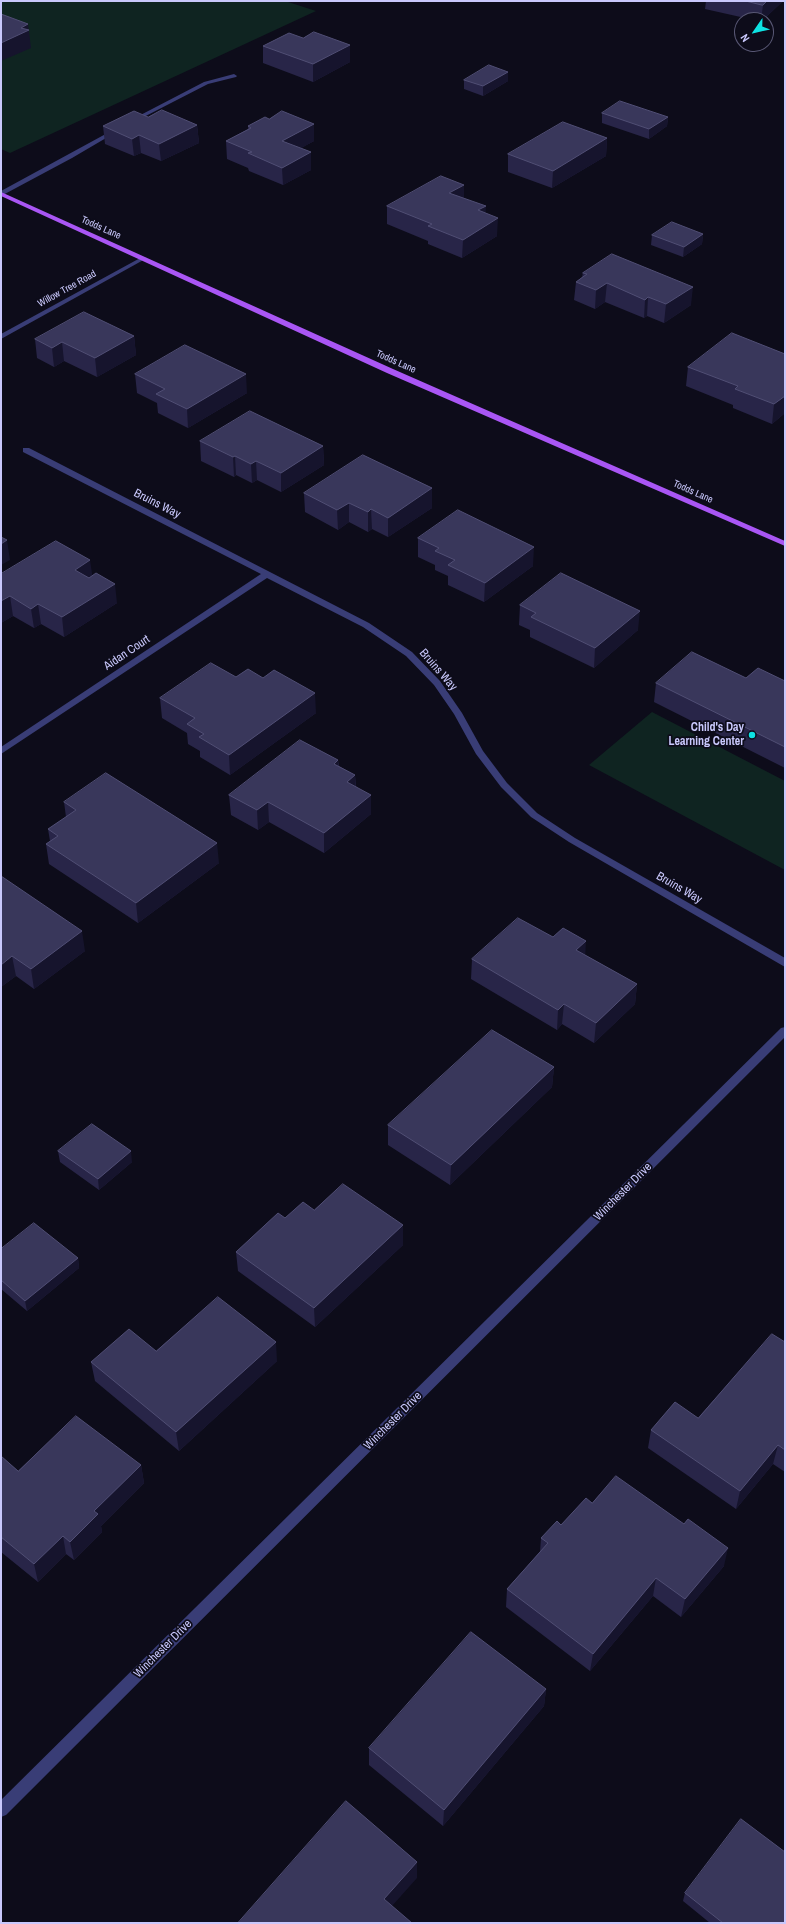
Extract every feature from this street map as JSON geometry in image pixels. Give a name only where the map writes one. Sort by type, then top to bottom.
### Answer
[{"type":"main road","name":"Todds Lane","points":[[1,194],[390,371],[785,544]]},
{"type":"street","points":[[127,124],[206,83],[234,76]]},
{"type":"street","points":[[1,194],[120,128]]},
{"type":"street","name":"Willow Tree Road","points":[[1,337],[144,258]]},
{"type":"street","name":"Bruins Way","points":[[26,450],[366,625],[409,654],[437,683],[458,713],[479,752],[504,785],[534,815],[572,840],[785,963]]},
{"type":"street","name":"Aidan Court","points":[[1,751],[266,574]]},
{"type":"street","name":"Winchester Drive","points":[[1,1810],[785,1031]]},
{"type":"green space","points":[[1,1],[285,1],[316,11],[10,153],[1,149]]},
{"type":"green space","points":[[652,712],[785,781],[785,870],[589,765]]},
{"type":"building","points":[[746,1],[767,1],[763,5]]},
{"type":"building","points":[[1,14],[28,24],[21,28],[29,30],[1,43]]},
{"type":"building","points":[[314,32],[350,45],[313,64],[263,46],[289,33],[303,38]]},
{"type":"building","points":[[489,65],[508,72],[483,86],[464,80]]},
{"type":"building","points":[[620,101],[668,117],[649,129],[602,113]]},
{"type":"building","points":[[162,110],[197,125],[159,144],[139,135],[132,139],[103,126],[134,111],[148,117]]},
{"type":"building","points":[[282,111],[314,124],[282,141],[311,152],[282,168],[248,153],[252,152],[226,141],[251,128],[248,126],[265,117],[269,119]]},
{"type":"building","points":[[563,122],[607,138],[553,171],[508,154]]},
{"type":"building","points":[[441,176],[464,185],[449,193],[486,206],[478,210],[498,218],[463,240],[428,226],[432,224],[387,206]]},
{"type":"building","points":[[672,222],[703,234],[684,247],[652,235]]},
{"type":"building","points":[[612,254],[693,287],[666,304],[648,297],[645,300],[607,283],[596,290],[576,282],[587,274],[583,273]]},
{"type":"building","points":[[84,312],[134,336],[95,358],[62,342],[52,348],[35,339]]},
{"type":"building","points":[[732,333],[785,354],[785,396],[774,404],[735,389],[738,386],[688,367]]},
{"type":"building","points":[[185,345],[246,374],[187,409],[156,394],[165,389],[135,374]]},
{"type":"building","points":[[250,411],[323,446],[281,473],[256,461],[251,464],[235,456],[233,457],[200,441]]},
{"type":"building","points":[[363,455],[432,488],[388,518],[371,509],[368,512],[349,503],[337,510],[304,493]]},
{"type":"building","points":[[458,510],[534,547],[485,583],[448,565],[455,560],[435,551],[439,548],[418,538]]},
{"type":"building","points":[[1,537],[7,540],[1,544]]},
{"type":"building","points":[[56,541],[90,560],[75,570],[89,578],[96,573],[115,584],[62,617],[38,604],[31,609],[10,596],[1,601],[1,574]]},
{"type":"building","points":[[561,573],[640,611],[595,648],[531,617],[536,613],[520,605]]},
{"type":"building","points":[[692,652],[746,678],[758,668],[785,681],[785,747],[656,683]]},
{"type":"building","points":[[211,663],[236,677],[248,669],[263,678],[274,670],[315,693],[229,755],[199,737],[204,734],[187,724],[195,718],[160,698]]},
{"type":"building","points":[[300,740],[338,760],[334,764],[355,775],[347,782],[371,795],[324,833],[268,802],[257,810],[229,795]]},
{"type":"building","points":[[106,773],[217,843],[136,903],[46,844],[58,836],[48,829],[76,810],[64,802]]},
{"type":"building","points":[[1,876],[82,931],[31,969],[12,956],[1,965]]},
{"type":"building","points":[[518,918],[553,937],[563,928],[586,941],[576,950],[637,984],[596,1023],[564,1004],[558,1010],[472,959]]},
{"type":"building","points":[[492,1030],[554,1067],[451,1165],[388,1125]]},
{"type":"building","points":[[92,1124],[131,1151],[98,1179],[58,1151]]},
{"type":"building","points":[[343,1184],[403,1225],[314,1308],[236,1252],[278,1213],[285,1218],[303,1202],[314,1210]]},
{"type":"building","points":[[34,1223],[78,1258],[25,1301],[1,1280],[1,1249]]},
{"type":"building","points":[[218,1297],[276,1342],[176,1432],[91,1362],[129,1329],[156,1351]]},
{"type":"building","points":[[772,1334],[785,1342],[785,1450],[778,1445],[740,1491],[651,1430],[675,1402],[698,1418]]},
{"type":"building","points":[[76,1416],[141,1465],[94,1511],[98,1514],[70,1542],[63,1536],[34,1564],[1,1537],[1,1456],[18,1471]]},
{"type":"building","points":[[616,1476],[684,1524],[688,1519],[728,1548],[685,1599],[656,1578],[593,1654],[507,1589],[548,1543],[541,1538],[557,1521],[561,1525],[586,1498],[592,1503]]},
{"type":"building","points":[[471,1632],[546,1689],[444,1810],[369,1748]]},
{"type":"building","points":[[346,1801],[417,1862],[384,1899],[412,1923],[238,1923]]},
{"type":"building","points":[[741,1819],[785,1852],[784,1923],[723,1923],[685,1893]]},
{"type":"place","name":"Child's Day Learning Center","points":[[752,735]]}]
